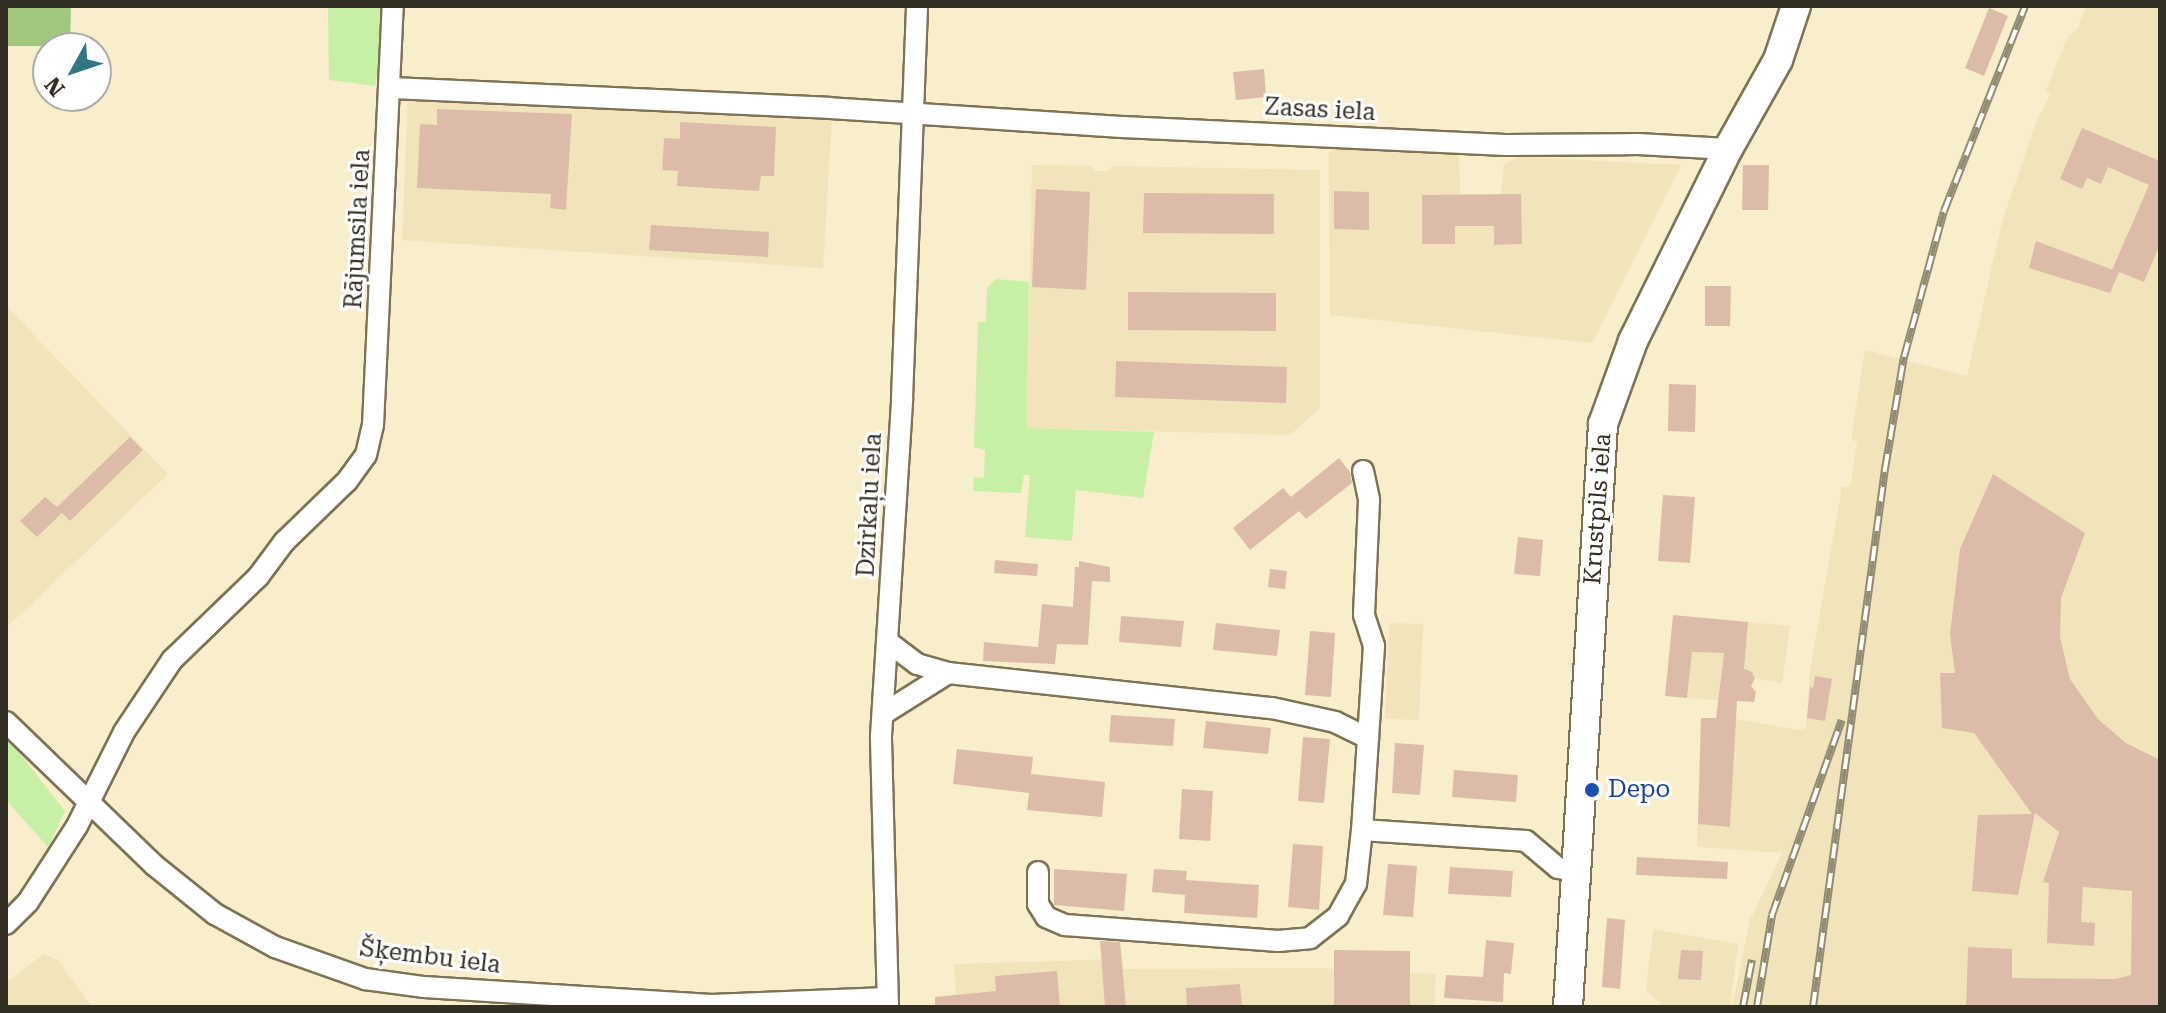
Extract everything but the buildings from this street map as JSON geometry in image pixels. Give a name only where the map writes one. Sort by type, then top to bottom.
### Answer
[{"type":"main road","name":"Krustpils iela","points":[[1568,1007],[1603,424],[1633,341],[1728,149],[1778,60],[1796,6]]},
{"type":"street","name":"Rājumsila iela","points":[[87,803],[124,732],[172,660],[258,577],[284,542],[347,481],[366,455],[373,425],[393,6]]},
{"type":"street","name":"Dzirkaļu iela","points":[[888,1002],[880,761],[902,398],[917,6]]},
{"type":"street","name":"Zasas iela","points":[[391,88],[1506,145],[1638,144],[1728,149]]},
{"type":"street","points":[[1038,872],[1038,904],[1046,917],[1065,925],[1278,941],[1310,938],[1338,916],[1356,884],[1374,646],[1364,615],[1369,500],[1363,471]]},
{"type":"street","points":[[888,642],[917,664],[948,673],[1272,708],[1335,722],[1368,738]]},
{"type":"street","points":[[883,714],[948,673]]},
{"type":"street","name":"Šķembu iela","points":[[6,722],[154,865],[215,914],[275,947],[365,979],[439,988],[711,1005],[888,1002]]},
{"type":"street","points":[[6,924],[28,902],[87,803]]},
{"type":"street","points":[[1362,830],[1526,841],[1558,868],[1575,871]]},
{"type":"shaded area","points":[[2086,6],[2160,6],[2160,1007],[1732,1007],[1750,920],[1782,853],[1697,847],[1701,718],[1736,719],[1799,730],[1806,728],[1810,670],[1842,487],[1850,487],[1857,443],[1851,438],[1865,350],[1967,376],[2002,222],[2036,122],[2050,95],[2046,89],[2069,35],[2078,28]]},
{"type":"shaded area","points":[[408,96],[832,116],[823,268],[402,240]]},
{"type":"shaded area","points":[[1336,144],[1459,151],[1460,195],[1501,194],[1504,165],[1519,157],[1681,165],[1592,343],[1330,315],[1329,153]]},
{"type":"shaded area","points":[[1032,165],[1092,166],[1095,171],[1107,171],[1114,166],[1320,170],[1320,408],[1290,435],[1027,428]]},
{"type":"shaded area","points":[[6,306],[168,474],[6,628]]},
{"type":"shaded area","points":[[1748,622],[1790,626],[1782,683],[1755,678],[1752,672],[1744,669]]},
{"type":"shaded area","points":[[1389,623],[1423,624],[1419,720],[1385,719]]},
{"type":"shaded area","points":[[1694,633],[1724,653],[1718,700],[1687,698]]},
{"type":"shaded area","points":[[1653,929],[1738,944],[1730,1007],[1664,1007],[1646,991]]},
{"type":"shaded area","points":[[44,954],[58,960],[92,1007],[6,1007],[6,982]]},
{"type":"shaded area","points":[[1123,959],[1123,969],[1320,968],[1436,974],[1434,1007],[952,1007],[951,995],[956,994],[954,964]]},
{"type":"green space","points":[[6,6],[71,6],[70,32],[32,32],[32,46],[6,46]]},
{"type":"green space","points":[[328,6],[384,6],[382,46],[375,86],[329,80]]},
{"type":"green space","points":[[996,279],[1029,282],[1027,428],[1154,432],[1143,498],[1076,490],[1072,541],[1025,537],[1030,475],[1024,475],[1021,493],[973,491],[974,477],[984,478],[985,450],[974,447],[978,322],[986,322],[987,288]]},
{"type":"green space","points":[[6,736],[65,811],[48,847],[6,800]]},
{"type":"railway","points":[[1813,1007],[1885,469],[1904,357],[1944,211],[2025,6]]},
{"type":"railway","points":[[1757,1007],[1772,915],[1842,720]]},
{"type":"railway","points":[[1743,1007],[1752,960]]},
{"type":"place","name":"Depo","points":[[1592,790]]}]
